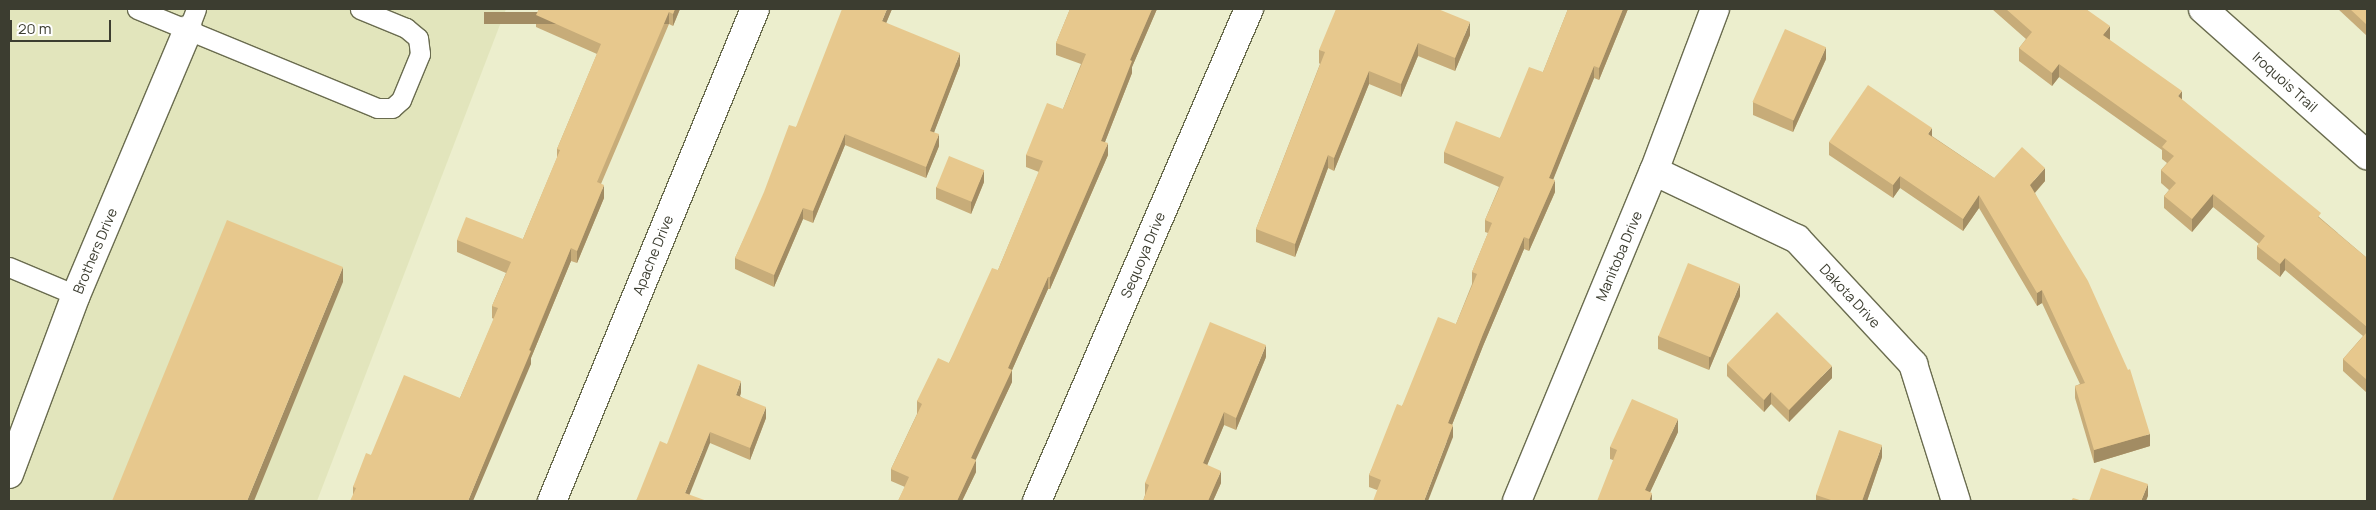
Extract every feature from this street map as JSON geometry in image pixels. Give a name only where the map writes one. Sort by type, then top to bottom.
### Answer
[{"type":"street","name":"Apache Drive","points":[[552,501],[755,9]]},
{"type":"street","name":"Sequoya Drive","points":[[1036,501],[1249,9]]},
{"type":"street","name":"Manitoba Drive","points":[[1517,501],[1654,171],[1715,9]]},
{"type":"street","name":"Iroquois Trail","points":[[2203,9],[2367,155]]},
{"type":"street","name":"Brothers Drive","points":[[9,474],[76,295],[192,19]]},
{"type":"street","name":"Dakota Drive","points":[[1654,171],[1797,239],[1912,364],[1956,501]]},
{"type":"lane","points":[[137,9],[192,19],[377,108],[392,108],[401,100],[420,54],[418,38],[406,28],[360,9]]},
{"type":"lane","points":[[9,267],[76,295]]},
{"type":"shaded area","points":[[9,9],[506,9],[317,501],[9,501]]},
{"type":"building","points":[[539,9],[675,9],[673,14],[669,12],[597,182],[604,185],[577,251],[571,248],[529,350],[531,351],[468,501],[350,501],[356,488],[353,487],[366,453],[371,455],[404,375],[460,398],[498,308],[492,306],[511,262],[457,240],[466,217],[523,239],[560,150],[557,149],[601,44],[536,15]]},
{"type":"building","points":[[842,9],[887,9],[882,21],[960,53],[930,131],[939,134],[926,167],[845,134],[813,211],[803,208],[774,275],[735,258],[764,192],[789,125],[796,127]]},
{"type":"building","points":[[1070,9],[1152,9],[1130,60],[1132,61],[1101,141],[1108,143],[1008,368],[1012,370],[971,458],[976,460],[957,501],[898,501],[909,477],[891,469],[922,404],[917,401],[938,358],[949,363],[992,268],[998,270],[1043,161],[1026,155],[1047,103],[1063,109],[1086,54],[1056,43]]},
{"type":"building","points":[[1336,9],[1438,9],[1470,22],[1455,58],[1418,43],[1401,84],[1369,71],[1334,158],[1328,155],[1295,244],[1256,229],[1325,52],[1319,50]]},
{"type":"building","points":[[1568,9],[1623,9],[1599,68],[1594,66],[1549,178],[1555,180],[1529,239],[1524,237],[1483,334],[1448,423],[1453,425],[1424,501],[1373,501],[1381,480],[1369,475],[1397,404],[1402,406],[1438,317],[1456,324],[1477,274],[1472,272],[1492,223],[1485,220],[1504,177],[1444,152],[1456,121],[1500,138],[1529,67],[1543,72]]},
{"type":"building","points":[[2006,9],[2086,9],[2110,26],[2103,35],[2182,91],[2178,96],[2321,213],[2318,217],[2367,258],[2367,327],[2285,258],[2280,264],[2257,246],[2265,236],[2213,194],[2192,219],[2164,196],[2176,183],[2161,170],[2174,156],[2162,147],[2167,141],[2059,64],[2052,73],[2019,48],[2032,32]]},
{"type":"building","points":[[2350,9],[2367,9],[2367,25]]},
{"type":"building","points":[[1785,29],[1826,47],[1794,120],[1752,102]]},
{"type":"building","points":[[1868,85],[1932,128],[1928,134],[1994,178],[2022,147],[2045,168],[2030,185],[2088,281],[2128,370],[2130,369],[2150,434],[2094,450],[2075,386],[2085,383],[2042,290],[2037,293],[1979,195],[1963,219],[1900,176],[1893,185],[1829,142]]},
{"type":"building","points":[[949,156],[984,170],[971,202],[936,188]]},
{"type":"building","points":[[227,220],[343,267],[247,501],[112,501]]},
{"type":"building","points":[[1688,263],[1740,284],[1710,357],[1658,336]]},
{"type":"building","points":[[1777,312],[1832,366],[1789,410],[1771,392],[1764,400],[1727,364]]},
{"type":"building","points":[[1210,322],[1266,345],[1236,418],[1224,412],[1203,463],[1221,471],[1208,501],[1143,501],[1149,485],[1145,483]]},
{"type":"building","points":[[2367,332],[2367,380],[2343,359]]},
{"type":"building","points":[[698,364],[741,381],[736,395],[766,407],[750,448],[710,432],[685,493],[707,501],[636,501],[660,441],[667,444]]},
{"type":"building","points":[[1632,399],[1678,419],[1645,490],[1652,493],[1649,501],[1597,501],[1617,450],[1610,447]]},
{"type":"building","points":[[1839,430],[1882,445],[1862,501],[1830,501],[1816,495]]},
{"type":"building","points":[[2101,468],[2148,484],[2141,501],[2089,501]]},
{"type":"building","points":[[2073,498],[2083,501],[2071,501]]}]
